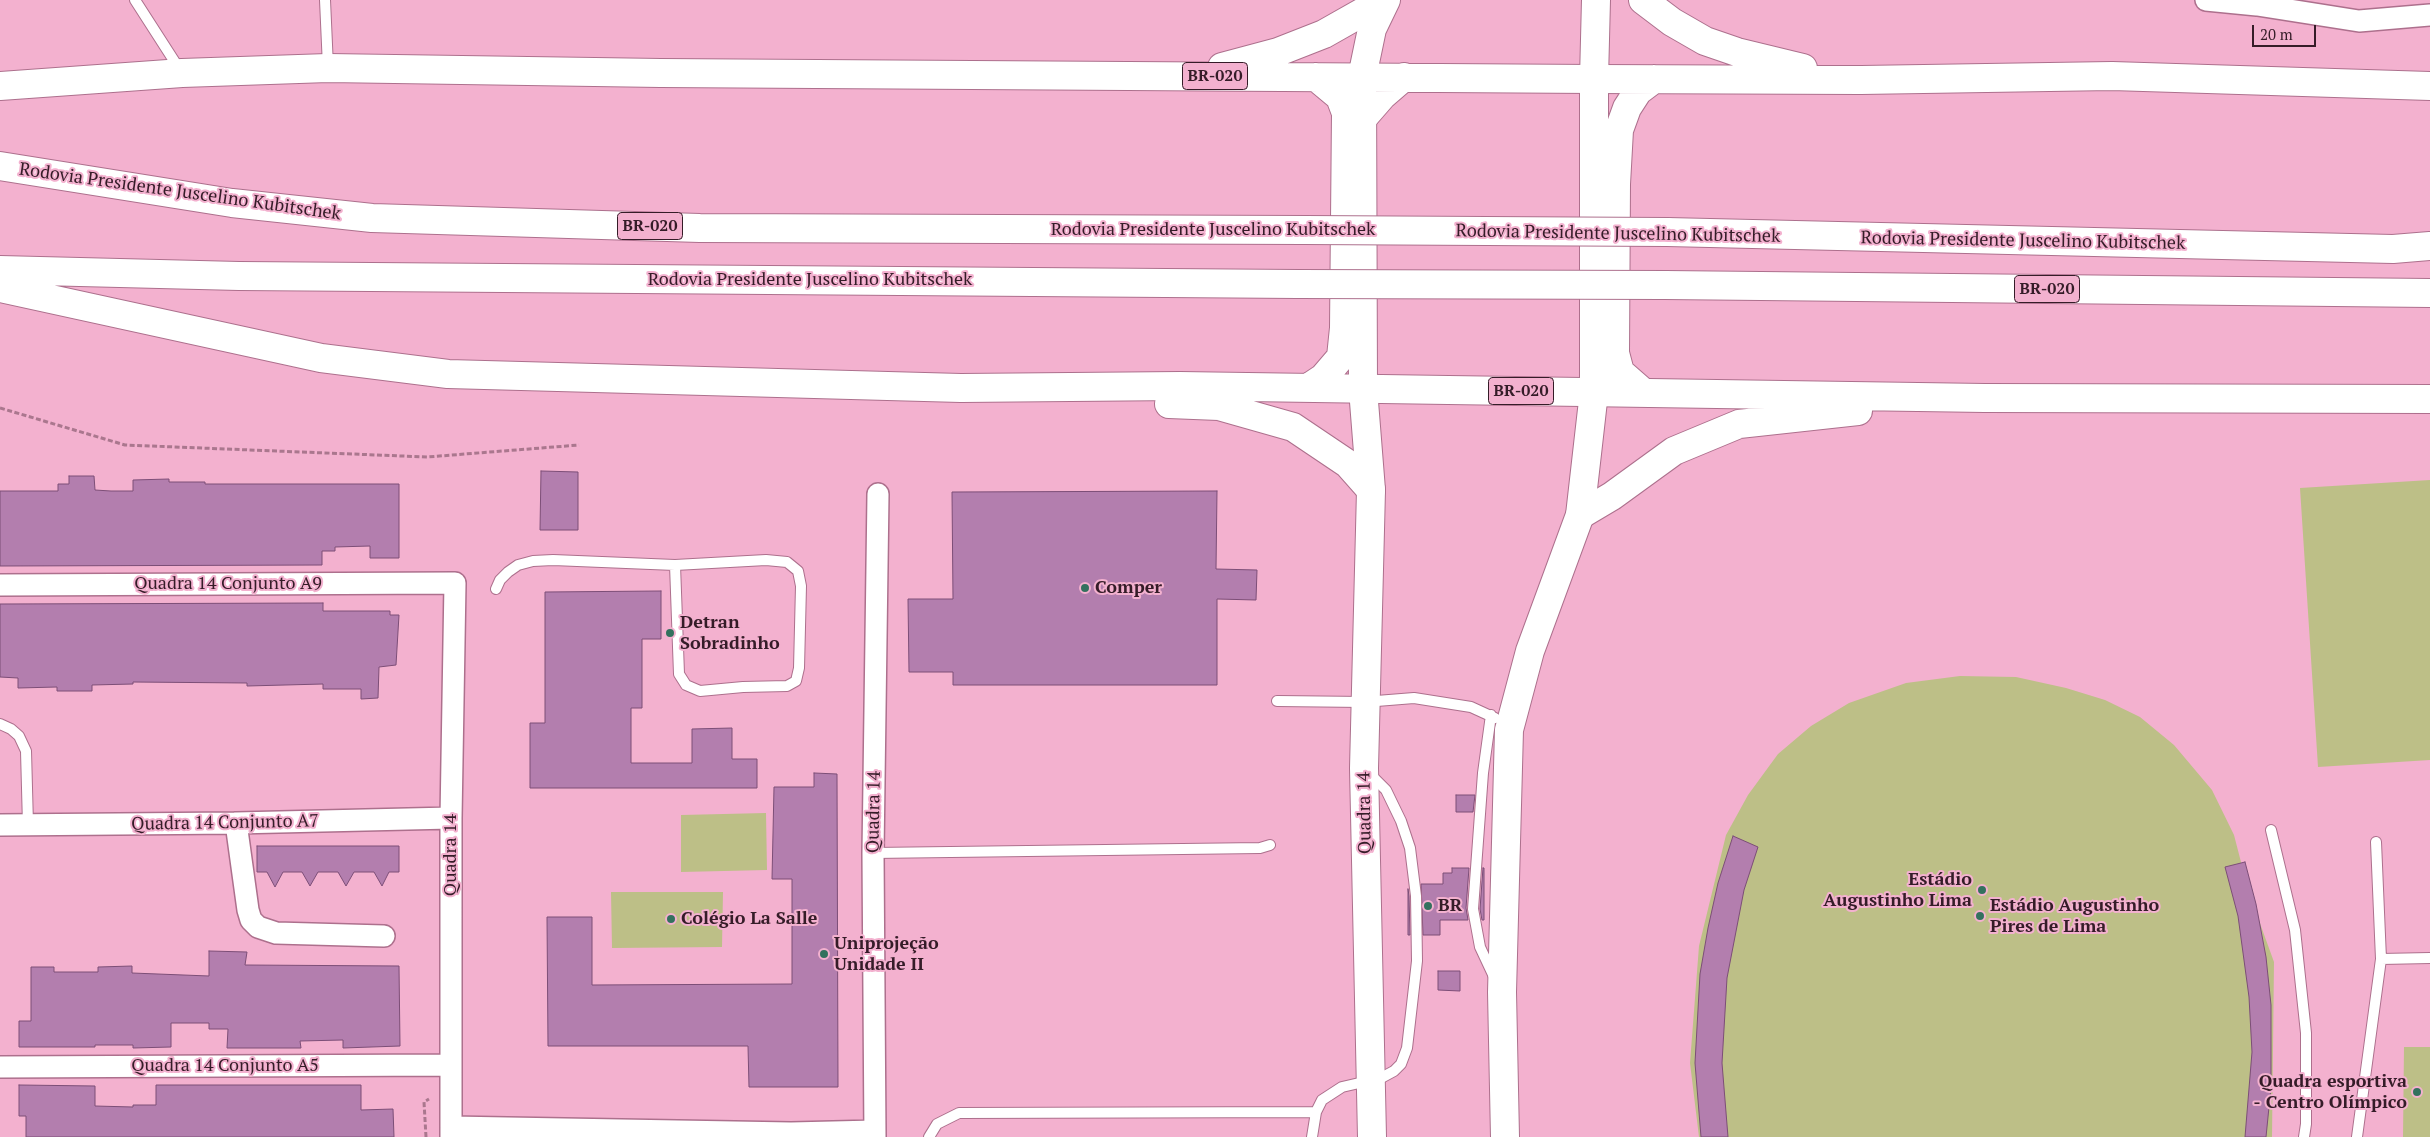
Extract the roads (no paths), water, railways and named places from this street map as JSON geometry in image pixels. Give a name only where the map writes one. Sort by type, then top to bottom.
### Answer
[{"type":"main road","points":[[1188,76],[1278,52],[1314,37],[1385,0]]},
{"type":"main road","name":"Quadra 14","points":[[1372,1137],[1364,768],[1364,702],[1371,490],[1363,389],[1362,77],[1372,29],[1385,0]]},
{"type":"main road","points":[[1505,1137],[1500,723],[1530,651],[1580,515],[1594,392],[1594,79],[1596,0]]},
{"type":"main road","points":[[1643,0],[1672,22],[1705,41],[1737,52],[1861,80]]},
{"type":"main road","name":"BR-020","points":[[0,86],[182,73],[328,68],[671,73],[1404,76],[1594,79],[1861,80],[2112,76],[2430,86]]},
{"type":"main road","points":[[1308,388],[1323,378],[1341,357],[1344,328],[1346,113],[1340,97],[1316,76]]},
{"type":"main road","points":[[1362,119],[1382,96],[1404,76]]},
{"type":"main road","points":[[1644,393],[1620,372],[1615,354],[1616,184],[1620,130],[1627,108],[1638,91],[1654,78]]},
{"type":"main road","name":"Rodovia Presidente Juscelino Kubitschek","points":[[0,166],[232,203],[363,218],[700,228],[1667,232],[2393,249],[2430,246]]},
{"type":"main road","name":"Rodovia Presidente Juscelino Kubitschek","points":[[0,270],[249,276],[1665,285],[2430,293]]},
{"type":"main road","name":"BR-020","points":[[0,288],[321,358],[448,374],[961,388],[1066,385],[1984,398],[2430,399]]},
{"type":"main road","points":[[961,388],[1067,402],[1219,406],[1292,427],[1348,464],[1371,490]]},
{"type":"main road","points":[[1580,515],[1612,496],[1674,451],[1738,424],[1984,398]]},
{"type":"street","points":[[2206,0],[2360,21],[2430,16]]},
{"type":"street","name":"Quadra 14","points":[[455,583],[451,818],[451,1132],[875,1134],[873,854],[878,494]]},
{"type":"street","name":"Quadra 14 Conjunto A9","points":[[0,585],[455,583]]},
{"type":"street","name":"Quadra 14 Conjunto A7","points":[[0,825],[236,824],[451,818]]},
{"type":"street","points":[[236,824],[248,910],[251,920],[258,927],[276,933],[384,936]]},
{"type":"street","name":"Quadra 14 Conjunto A5","points":[[0,1068],[450,1065]]},
{"type":"lane","points":[[135,0],[182,73]]},
{"type":"lane","points":[[325,0],[328,68]]},
{"type":"lane","points":[[496,589],[500,580],[508,572],[518,565],[533,561],[553,560],[675,566],[766,560],[787,562],[798,571],[801,586],[799,668],[796,681],[787,686],[743,687],[700,691],[686,685],[679,674],[675,566]]},
{"type":"lane","points":[[1277,701],[1364,702],[1424,699],[1471,707],[1500,723]]},
{"type":"lane","points":[[0,724],[11,729],[19,736],[26,751],[28,824]]},
{"type":"lane","points":[[1312,1137],[1316,1112],[1322,1100],[1342,1088],[1371,1081],[1394,1071],[1401,1064],[1408,1048],[1417,961],[1416,896],[1410,848],[1401,821],[1386,790],[1364,768]]},
{"type":"lane","points":[[2271,830],[2295,930],[2306,1033],[2306,1124],[2304,1137]]},
{"type":"lane","points":[[2357,1137],[2381,959],[2376,842]]},
{"type":"lane","points":[[873,854],[1260,848],[1270,845]]},
{"type":"lane","points":[[2381,959],[2430,958]]},
{"type":"lane","points":[[929,1137],[937,1124],[958,1113],[1316,1112]]},
{"type":"place","name":"Comper","points":[[1085,588]]},
{"type":"place","name":"Detran Sobradinho","points":[[670,633]]},
{"type":"place","name":"Estádio Augustinho Lima","points":[[1982,890]]},
{"type":"place","name":"BR","points":[[1428,906]]},
{"type":"place","name":"Estádio Augustinho Pires de Lima","points":[[1980,916]]},
{"type":"place","name":"Colégio La Salle","points":[[671,919]]},
{"type":"place","name":"Uniprojeção Unidade II","points":[[824,954]]},
{"type":"place","name":"Quadra esportiva - Centro Olímpico","points":[[2417,1092]]}]
